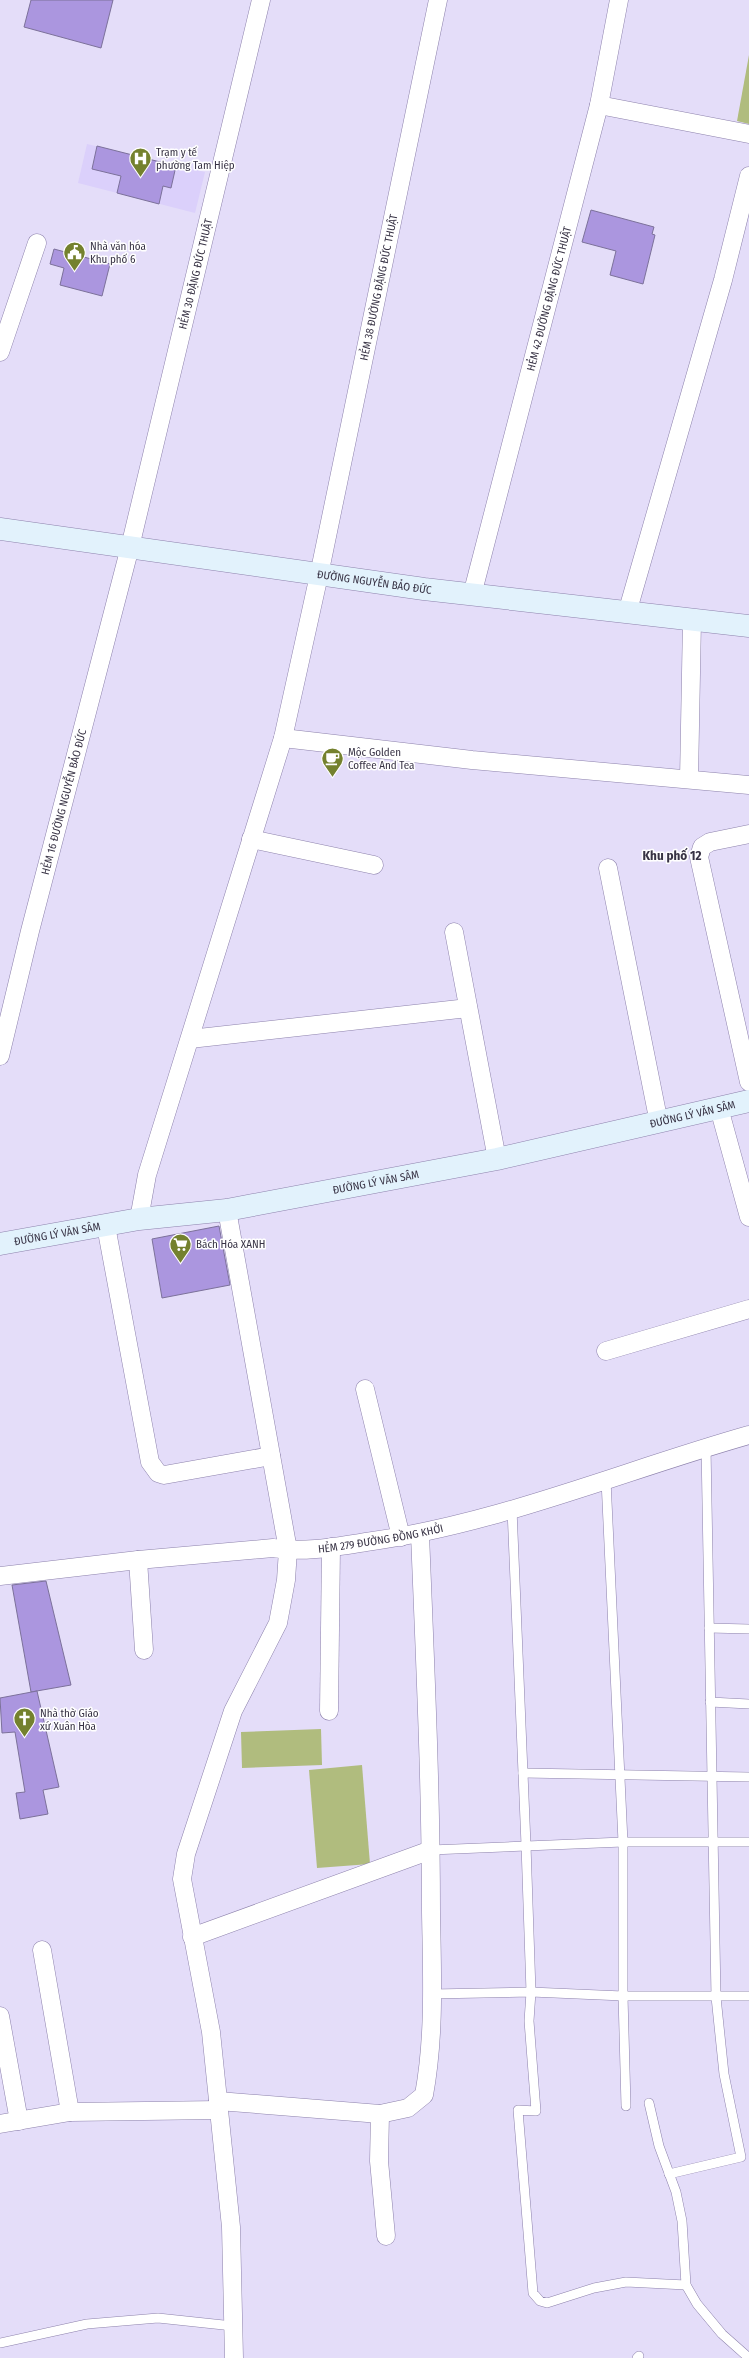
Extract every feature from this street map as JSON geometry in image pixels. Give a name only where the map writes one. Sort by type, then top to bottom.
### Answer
[{"type":"street","name":"HẺM 30 ĐẶNG ĐỨC THUẬT","points":[[130,547],[260,0]]},
{"type":"street","name":"HẺM 38 ĐƯỜNG ĐẶNG ĐỨC THUẬT","points":[[139,1219],[147,1175],[283,738],[319,574],[438,0]]},
{"type":"street","name":"HẺM 42 ĐƯỜNG ĐẶNG ĐỨC THUẬT","points":[[472,595],[599,105],[619,0]]},
{"type":"street","points":[[599,105],[749,134]]},
{"type":"street","points":[[627,613],[723,280],[749,176]]},
{"type":"street","points":[[0,352],[37,243]]},
{"type":"street","name":"ĐƯỜNG NGUYỄN BẢO ĐỨC","points":[[0,529],[472,595],[749,626]]},
{"type":"street","name":"HẺM 16 ĐƯỜNG NGUYỄN BẢO ĐỨC","points":[[0,1056],[30,931],[130,547]]},
{"type":"street","points":[[689,779],[692,620]]},
{"type":"street","points":[[283,738],[472,760],[749,784]]},
{"type":"street","points":[[749,834],[710,842],[702,847],[699,857],[749,1082]]},
{"type":"street","points":[[251,839],[374,865]]},
{"type":"street","points":[[608,868],[659,1123]]},
{"type":"street","points":[[454,932],[497,1159]]},
{"type":"street","points":[[190,1039],[468,1008]]},
{"type":"street","name":"ĐƯỜNG LÝ VĂN SÂM","points":[[0,1244],[139,1219],[227,1210],[497,1159],[659,1123],[749,1101]]},
{"type":"street","points":[[718,1108],[749,1218]]},
{"type":"street","points":[[227,1210],[288,1550],[286,1580],[278,1623],[233,1711],[186,1854],[182,1879],[211,2032],[231,2227],[234,2358]]},
{"type":"street","points":[[106,1226],[150,1462],[153,1469],[164,1475],[271,1456]]},
{"type":"street","points":[[606,1351],[749,1309]]},
{"type":"street","points":[[365,1389],[401,1537]]},
{"type":"street","name":"HẺM 279 ĐƯỜNG ĐỒNG KHỞI","points":[[0,1576],[138,1560],[273,1548],[288,1550],[331,1547],[420,1534],[512,1509],[706,1447],[749,1435]]},
{"type":"street","points":[[0,2124],[70,2112],[218,2106],[380,2114],[408,2108],[424,2095],[429,2066],[432,1994],[431,1850],[420,1534]]},
{"type":"street","points":[[329,1711],[331,1547]]},
{"type":"street","points":[[138,1560],[144,1650]]},
{"type":"street","points":[[192,1937],[431,1850]]},
{"type":"street","points":[[42,1950],[70,2112]]},
{"type":"street","points":[[0,2016],[20,2121]]},
{"type":"street","points":[[380,2114],[379,2161],[386,2236]]},
{"type":"lane","points":[[669,2174],[741,2157],[724,2074],[716,1997],[706,1447]]},
{"type":"lane","points":[[606,1480],[623,1842],[623,1996],[626,2106]]},
{"type":"lane","points":[[512,1509],[531,1992],[529,2021],[536,2111],[518,2110],[533,2293],[540,2301],[547,2303],[594,2288],[626,2282],[686,2285]]},
{"type":"lane","points":[[709,1628],[749,1629]]},
{"type":"lane","points":[[710,1702],[749,1704]]},
{"type":"lane","points":[[523,1773],[620,1773],[749,1777]]},
{"type":"lane","points":[[431,1850],[623,1842],[749,1842]]},
{"type":"lane","points":[[432,1994],[531,1992],[623,1996],[749,1996]]},
{"type":"lane","points":[[649,2103],[659,2146],[676,2192],[682,2221],[686,2285],[697,2304],[722,2334],[749,2358]]},
{"type":"lane","points":[[0,2343],[87,2324],[158,2318],[233,2326]]},
{"type":"shaded area","name":"Trạm y tế phường Tam Hiệp","points":[[87,144],[205,172],[195,213],[78,183]]},
{"type":"green space","points":[[749,55],[749,124],[737,121]]},
{"type":"green space","points":[[321,1729],[322,1765],[242,1768],[241,1732]]},
{"type":"green space","points":[[362,1765],[370,1864],[317,1868],[309,1770]]},
{"type":"building","points":[[31,0],[113,0],[101,48],[24,27]]},
{"type":"building","points":[[97,146],[176,166],[171,188],[163,186],[159,204],[117,193],[121,176],[92,169]]},
{"type":"building","points":[[591,210],[654,227],[652,234],[655,235],[643,284],[610,275],[616,251],[582,242]]},
{"type":"building","points":[[54,249],[110,264],[102,296],[60,285],[64,268],[50,264]]},
{"type":"building","name":"Bách Hóa XANH","points":[[219,1226],[230,1285],[162,1298],[152,1239]]},
{"type":"building","points":[[46,1581],[71,1685],[31,1692],[12,1585]]},
{"type":"building","points":[[37,1691],[59,1787],[43,1790],[48,1814],[20,1819],[16,1793],[25,1792],[15,1732],[2,1733],[0,1698]]},
{"type":"place","name":"Trạm y tế phường Tam Hiệp","points":[[141,178]]},
{"type":"place","name":"Nhà văn hóa Khu phố 6","points":[[75,272]]},
{"type":"place","name":"Mộc Golden Coffee And Tea","points":[[332,778]]},
{"type":"place","name":"Bách Hóa XANH","points":[[181,1264]]},
{"type":"place","name":"Nhà thờ Giáo xứ Xuân Hòa","points":[[24,1738]]},
{"type":"district","name":"Khu phố 12","points":[[672,855]]}]
